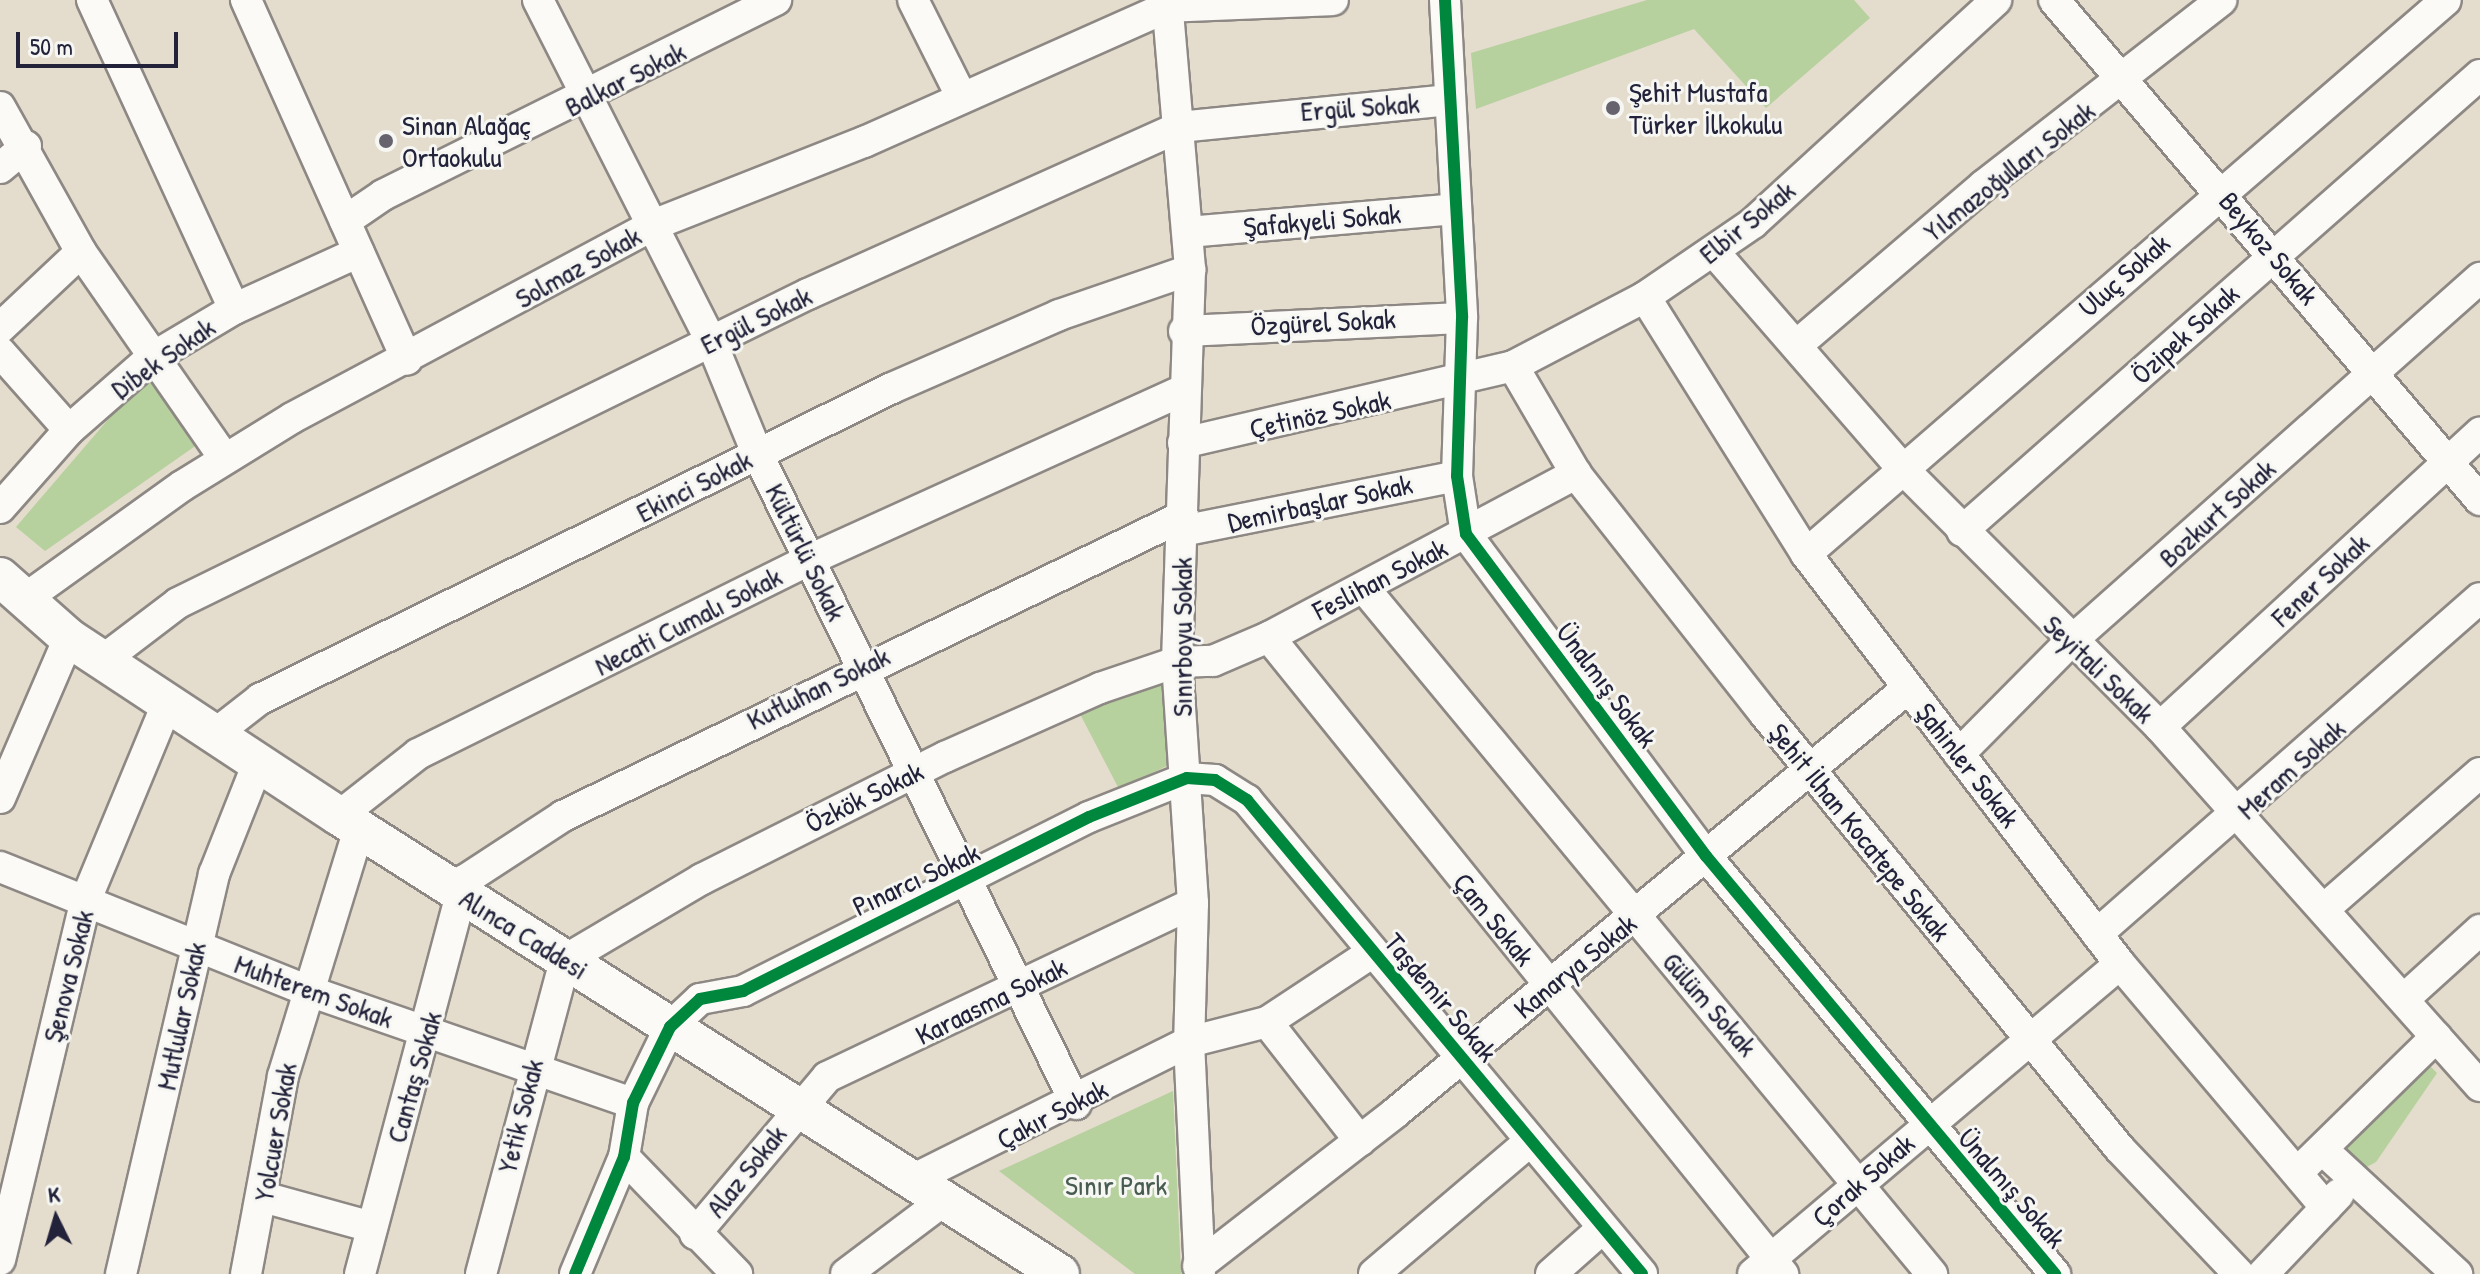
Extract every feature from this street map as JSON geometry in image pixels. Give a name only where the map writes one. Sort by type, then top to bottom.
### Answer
[{"type":"main road","name":"Alınca Caddesi","points":[[13,588],[69,638],[349,823],[463,887],[565,960],[1056,1273]]},
{"type":"street","points":[[92,0],[234,309]]},
{"type":"street","points":[[246,0],[407,360]]},
{"type":"street","name":"Kültürlü Sokak","points":[[538,0],[711,341],[757,453],[862,667],[919,771],[1076,1104]]},
{"type":"street","name":"Balkar Sokak","points":[[345,221],[383,195],[588,99],[776,0]]},
{"type":"street","points":[[913,0],[961,96]]},
{"type":"street","points":[[1167,4],[1333,0]]},
{"type":"street","name":"Ünalmış Sokak","points":[[1445,0],[1462,318],[1457,381],[1457,476],[1466,534],[1706,856],[1927,1126],[2055,1274]]},
{"type":"street","name":"Elbir Sokak","points":[[1457,381],[1513,366],[1645,297],[1715,253],[1996,0]]},
{"type":"street","name":"Beykoz Sokak","points":[[2054,0],[2222,192],[2480,500]]},
{"type":"street","name":"Yılmazoğulları Sokak","points":[[1798,344],[1984,185],[2125,81],[2222,0]]},
{"type":"street","name":"Uluç Sokak","points":[[1806,554],[1900,466],[2446,0]]},
{"type":"street","name":"Solmaz Sokak","points":[[13,588],[225,459],[653,225],[961,96],[1167,4]]},
{"type":"street","name":"Sınırboyu Sokak","points":[[1167,4],[1190,270],[1184,331],[1177,662],[1193,903],[1189,1042],[1199,1270]]},
{"type":"street","name":"Özipek Sokak","points":[[1962,531],[2480,75]]},
{"type":"street","name":"Ergül Sokak","points":[[103,660],[178,603],[711,341],[1179,127],[1450,100]]},
{"type":"street","points":[[0,107],[26,146],[81,252],[150,359],[225,459]]},
{"type":"street","points":[[0,168],[26,146]]},
{"type":"street","name":"Şafakyeli Sokak","points":[[1188,232],[1455,209]]},
{"type":"street","points":[[0,328],[81,252]]},
{"type":"street","name":"Dibek Sokak","points":[[0,508],[69,430],[150,359],[234,309],[359,252]]},
{"type":"street","name":"Seyitali Sokak","points":[[1715,253],[1798,344],[1900,466],[2069,643],[2160,727],[2479,1082]]},
{"type":"street","name":"Ekinci Sokak","points":[[215,734],[260,699],[757,453],[1059,315],[1190,270]]},
{"type":"street","name":"Bozkurt Sokak","points":[[1959,754],[2069,643],[2371,371],[2480,278]]},
{"type":"street","name":"Şahinler Sokak","points":[[1645,297],[1806,554],[2120,964],[2299,1171],[2326,1208]]},
{"type":"street","name":"Özgürel Sokak","points":[[1184,331],[1462,318]]},
{"type":"street","points":[[0,352],[69,430]]},
{"type":"street","name":"Şehit İlhan Kocatepe Sokak","points":[[1513,366],[1576,474],[1809,769],[2032,1043],[2239,1274]]},
{"type":"street","name":"Çetinöz Sokak","points":[[1183,443],[1457,381]]},
{"type":"street","name":"Necati Cumalı Sokak","points":[[349,823],[418,754],[809,560],[1183,390]]},
{"type":"street","name":"Fener Sokak","points":[[2160,727],[2480,433]]},
{"type":"street","name":"Feslihan Sokak","points":[[1177,662],[1213,661],[1269,637],[1576,474]]},
{"type":"street","name":"Demirbaşlar Sokak","points":[[1182,524],[1457,476]]},
{"type":"street","name":"Kutluhan Sokak","points":[[463,887],[563,816],[862,667],[1182,524]]},
{"type":"street","name":"Gülüm Sokak","points":[[1364,588],[1634,918],[1860,1182],[1932,1274]]},
{"type":"street","name":"Meram Sokak","points":[[2097,934],[2240,816],[2480,598]]},
{"type":"street","name":"Çam Sokak","points":[[1269,637],[1549,987],[1769,1269]]},
{"type":"street","points":[[0,798],[69,638]]},
{"type":"street","name":"Özkök Sokak","points":[[565,960],[702,879],[919,771],[1100,688],[1177,662]]},
{"type":"street","name":"Kanarya Sokak","points":[[1199,1270],[1634,918],[1908,688]]},
{"type":"street","name":"Şenova Sokak","points":[[0,1260],[85,902],[168,702]]},
{"type":"street","name":"Mutlular Sokak","points":[[121,1274],[214,874],[258,763]]},
{"type":"street","points":[[2324,909],[2480,773]]},
{"type":"street","name":"Pınarcı Sokak","points":[[670,1027],[700,999],[743,991],[970,882],[1089,817],[1187,778]]},
{"type":"street","name":"Taşdemir Sokak","points":[[1187,778],[1215,780],[1247,800],[1642,1274]]},
{"type":"street","name":"Yolcuer Sokak","points":[[246,1274],[306,990],[349,823]]},
{"type":"street","name":"Muhterem Sokak","points":[[0,867],[306,990],[633,1103]]},
{"type":"street","name":"Cantaş Sokak","points":[[360,1274],[428,1030],[463,887]]},
{"type":"street","name":"Karaasma Sokak","points":[[797,1107],[827,1077],[1023,990],[1193,903]]},
{"type":"street","points":[[2404,999],[2480,930]]},
{"type":"street","name":"Çakır Sokak","points":[[846,1274],[928,1191],[1189,1042],[1267,1022],[1373,952]]},
{"type":"street","name":"Yetik Sokak","points":[[481,1274],[531,1067],[565,960]]},
{"type":"street","name":"Çorak Sokak","points":[[1769,1269],[1860,1182],[2032,1043],[2120,964]]},
{"type":"street","points":[[1267,1022],[1360,1141]]},
{"type":"street","points":[[575,1274],[624,1157],[633,1103],[670,1027]]},
{"type":"street","points":[[2299,1171],[2436,1037]]},
{"type":"street","name":"Alaz Sokak","points":[[695,1234],[797,1107]]},
{"type":"street","points":[[1374,1274],[1530,1141]]},
{"type":"street","points":[[2323,1150],[2457,1274]]},
{"type":"street","points":[[624,1157],[695,1234],[737,1274]]},
{"type":"street","points":[[2271,1272],[2355,1178]]},
{"type":"street","points":[[263,1197],[372,1227]]},
{"type":"street","points":[[1551,1274],[1603,1228]]},
{"type":"green space","points":[[1647,0],[1854,0],[1870,18],[1766,108],[1694,29],[1476,109],[1471,53]]},
{"type":"green space","points":[[148,373],[201,442],[45,551],[16,527]]},
{"type":"green space","points":[[1148,681],[1163,686],[1175,762],[1119,789],[1079,712]]},
{"type":"green space","points":[[2421,1057],[2437,1073],[2376,1162],[2363,1169],[2329,1148]]},
{"type":"green space","name":"Sınır Park","points":[[1173,1091],[1181,1274],[1135,1274],[999,1171]]},
{"type":"cycle path","points":[[1445,0],[1462,318],[1457,476],[1466,534],[1706,856],[2055,1274]]},
{"type":"cycle path","points":[[575,1274],[624,1157],[633,1103],[670,1027],[700,999],[743,991],[1089,817],[1187,778],[1215,780],[1247,800],[1642,1274]]},
{"type":"place","name":"Şehit Mustafa Türker İlkokulu","points":[[1613,108]]},
{"type":"place","name":"Sinan Alağaç Ortaokulu","points":[[386,141]]}]
